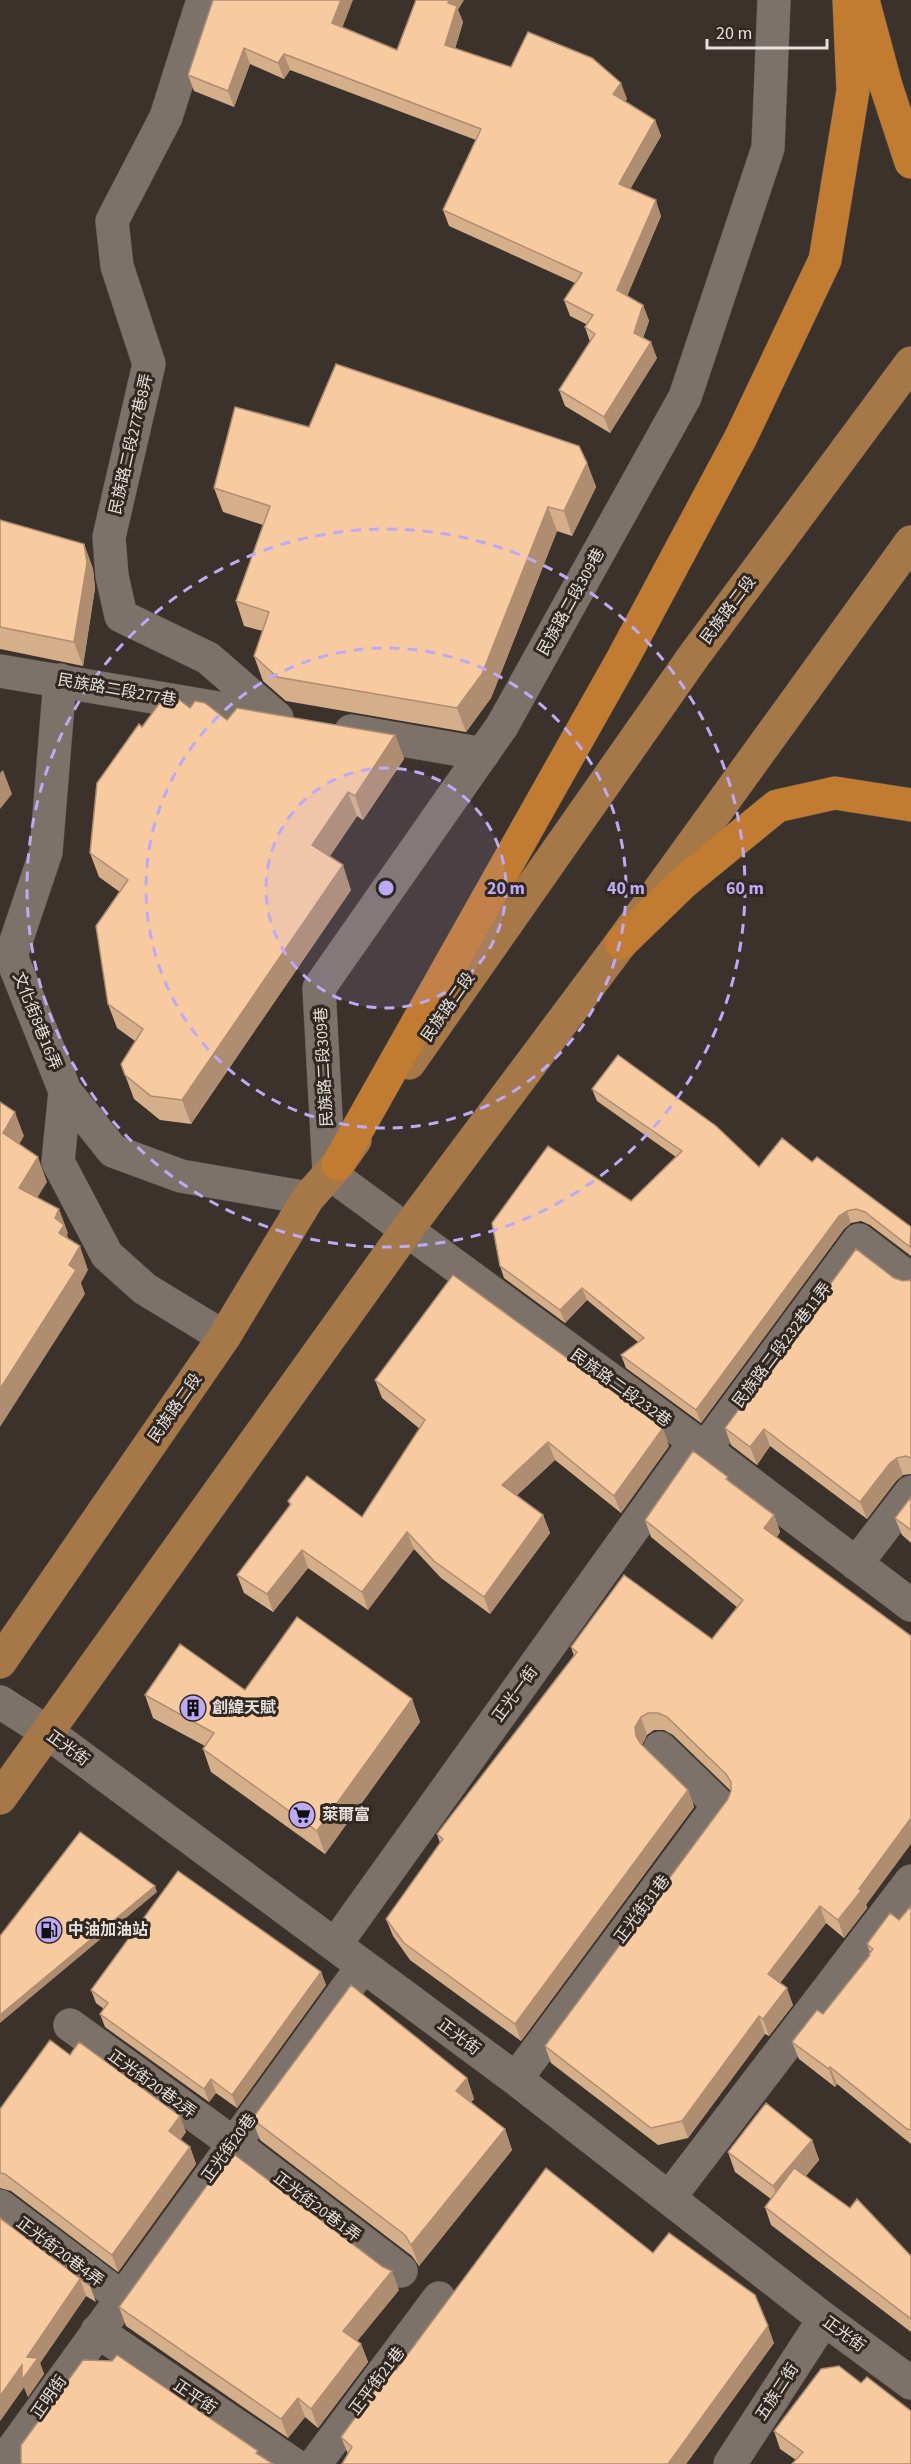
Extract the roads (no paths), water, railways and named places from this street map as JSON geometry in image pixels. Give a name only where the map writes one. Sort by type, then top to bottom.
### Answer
[{"type":"highway","points":[[334,1168],[654,599],[741,437],[825,260],[853,91],[849,0]]},
{"type":"highway","points":[[863,0],[886,86],[911,162]]},
{"type":"highway","points":[[621,943],[684,882],[777,806],[835,793],[911,805]]},
{"type":"main road","name":"民族路二段","points":[[0,1662],[224,1337],[308,1198],[334,1168],[693,657],[911,363]]},
{"type":"main road","points":[[0,1798],[406,1231],[621,943],[911,542]]},
{"type":"street","name":"民族路二段277巷8弄","points":[[206,0],[202,3],[166,117],[112,221],[117,266],[149,364],[109,537],[112,576],[121,616],[208,658],[277,718]]},
{"type":"street","name":"民族路二段309巷","points":[[334,1168],[320,988],[502,726],[685,397],[768,148],[774,0]]},
{"type":"street","name":"民族路二段277巷","points":[[0,671],[483,754]]},
{"type":"street","name":"文化街8巷16弄","points":[[60,680],[46,852],[4,959],[65,1091],[113,1151],[181,1176],[308,1198]]},
{"type":"street","points":[[65,1091],[58,1162],[107,1255],[145,1289],[224,1337]]},
{"type":"street","name":"民族路二段232巷","points":[[334,1168],[406,1231],[700,1445],[911,1605]]},
{"type":"street","name":"民族路二段232巷11弄","points":[[700,1445],[859,1240],[911,1280]]},
{"type":"street","name":"正光一街","points":[[335,1945],[700,1445]]},
{"type":"street","points":[[856,1564],[911,1492]]},
{"type":"street","name":"正光街","points":[[0,1702],[47,1732],[516,2079],[824,2319],[911,2383]]},
{"type":"street","name":"正光街31巷","points":[[516,2079],[719,1805],[660,1748]]},
{"type":"street","points":[[669,2198],[911,1881]]},
{"type":"street","name":"正光街20巷","points":[[97,2331],[363,1966]]},
{"type":"street","name":"正光街20巷2弄","points":[[70,2025],[233,2143]]},
{"type":"street","name":"正光街20巷1弄","points":[[233,2143],[401,2271]]},
{"type":"street","name":"正光街20巷4弄","points":[[0,2206],[121,2297]]},
{"type":"street","name":"正平街21巷","points":[[315,2464],[439,2298]]},
{"type":"street","name":"五族二街","points":[[730,2464],[824,2319]]},
{"type":"street","name":"正明街","points":[[2,2464],[97,2331]]},
{"type":"street","name":"正平街","points":[[97,2331],[293,2464]]},
{"type":"place","name":"創緯天賦","points":[[193,1708]]},
{"type":"place","name":"萊爾富","points":[[302,1815]]},
{"type":"place","name":"中油加油站","points":[[49,1930]]}]
